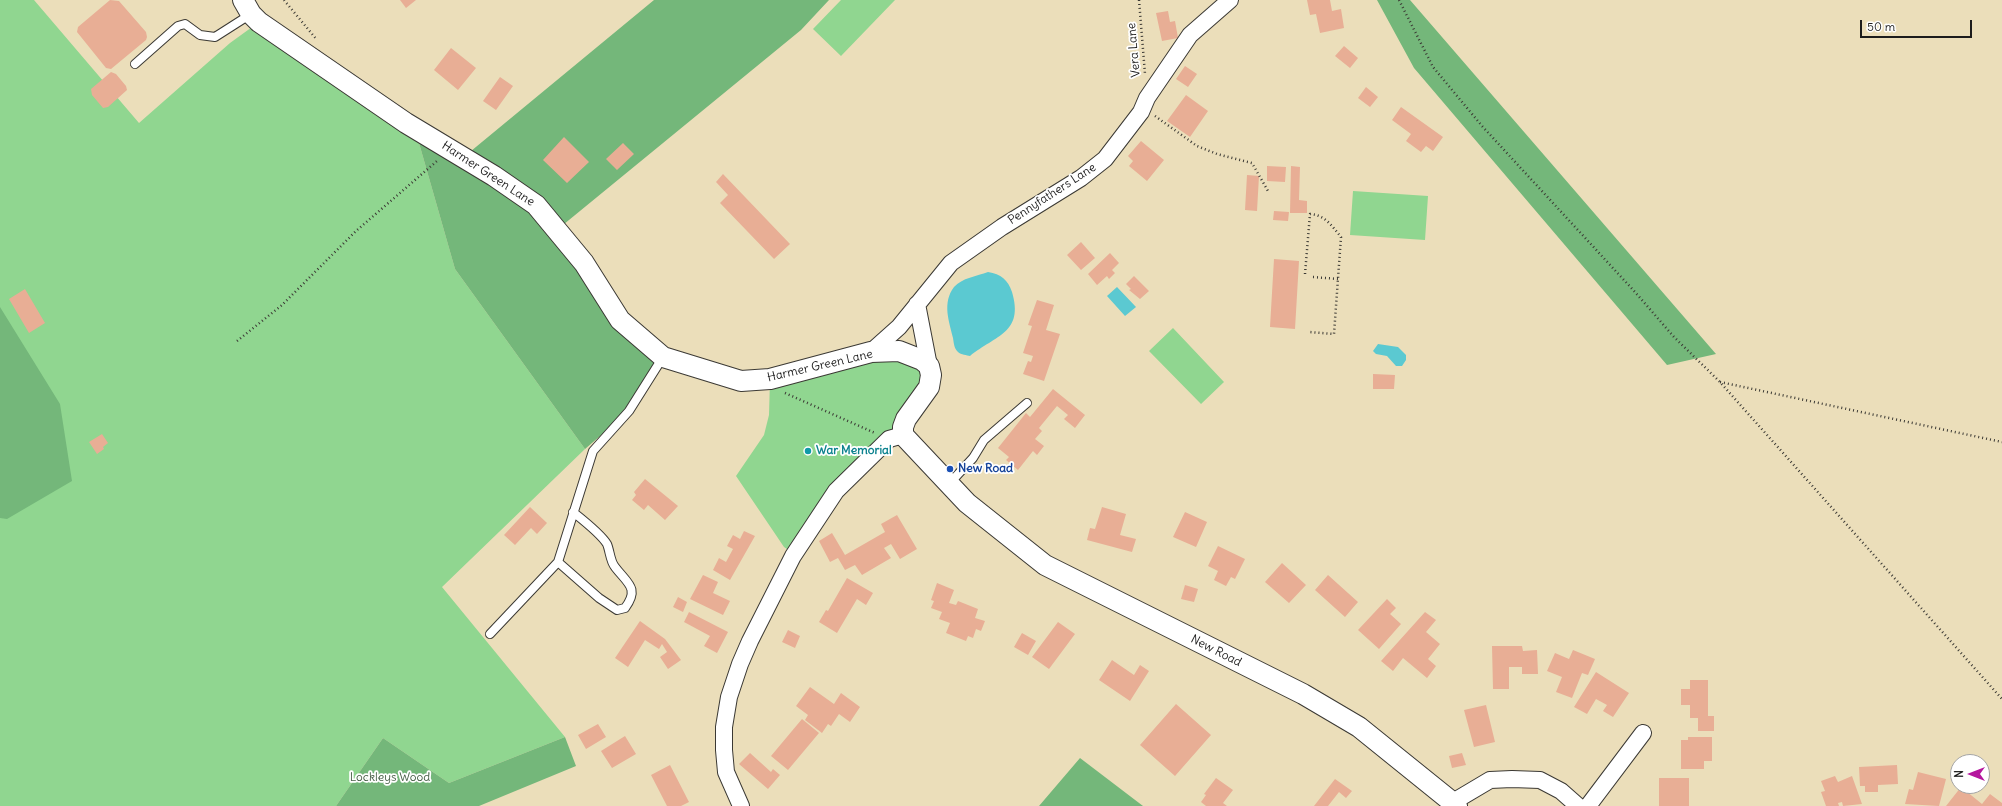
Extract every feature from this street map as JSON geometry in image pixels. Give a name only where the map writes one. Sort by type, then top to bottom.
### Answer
[{"type":"street","name":"Pennyfathers Lane","points":[[871,352],[899,327],[950,264],[1002,227],[1081,178],[1105,159],[1145,103],[1190,35],[1230,0]]},
{"type":"street","name":"Harmer Green Lane","points":[[247,7],[259,22],[361,93],[406,123],[494,176],[536,205],[584,263],[599,284],[620,320],[663,357],[741,381],[770,379],[871,352],[899,351],[922,360],[929,366]]},
{"type":"street","points":[[741,806],[726,772],[724,750],[724,727],[729,697],[740,664],[794,554],[836,491],[896,437],[903,427],[906,419],[928,388],[931,375],[917,304]]},
{"type":"street","name":"New Road","points":[[896,437],[967,502],[1045,565],[1303,694],[1360,727],[1455,804]]},
{"type":"street","points":[[1588,806],[1644,733]]},
{"type":"street","points":[[1455,804],[1490,780],[1512,778],[1540,780],[1561,791],[1578,806]]},
{"type":"lane","points":[[134,64],[178,26],[185,24],[200,35],[215,37],[247,7]]},
{"type":"lane","points":[[490,634],[558,562],[593,451],[629,410],[663,357]]},
{"type":"lane","points":[[948,485],[974,458],[984,440],[1027,403]]},
{"type":"lane","points":[[558,562],[599,598],[617,610],[625,608],[631,601],[633,589],[614,566],[606,542],[574,512]]},
{"type":"path","name":"Vera Lane","points":[[1139,0],[1145,103]]},
{"type":"path","points":[[1399,0],[1433,67],[1482,126],[1636,292],[1674,337],[1719,382],[2002,698]]},
{"type":"path","points":[[1145,103],[1197,146],[1217,154],[1252,163],[1268,191]]},
{"type":"path","points":[[237,341],[282,305],[356,231],[413,183],[449,149]]},
{"type":"path","points":[[1305,274],[1310,214],[1324,218],[1341,237],[1334,334],[1309,332]]},
{"type":"path","points":[[1313,277],[1338,279]]},
{"type":"path","points":[[1719,382],[2002,442]]},
{"type":"path","points":[[784,392],[896,437]]},
{"type":"green space","points":[[0,0],[34,0],[139,123],[230,43],[259,22],[415,129],[455,269],[585,449],[442,587],[565,737],[449,783],[383,738],[336,806],[0,806]]},
{"type":"green space","points":[[654,0],[829,0],[801,30],[558,229],[663,357],[629,411],[585,449],[455,269],[415,129],[465,156]]},
{"type":"green space","points":[[841,0],[895,0],[841,56],[813,29]]},
{"type":"green space","points":[[1377,0],[1410,0],[1716,354],[1667,365],[1414,68]]},
{"type":"green space","points":[[1353,191],[1428,196],[1425,240],[1350,235]]},
{"type":"green space","points":[[0,307],[60,404],[72,481],[7,519],[0,518]]},
{"type":"green space","points":[[1173,328],[1224,382],[1201,404],[1149,351]]},
{"type":"green space","points":[[871,352],[929,366],[889,439],[794,554],[784,547],[736,476],[764,435],[769,415],[770,379]]},
{"type":"green space","name":"Lockleys Wood","points":[[565,737],[576,766],[479,806],[336,806],[383,738],[449,783]]},
{"type":"green space","points":[[1080,758],[1143,806],[1039,806]]},
{"type":"water","points":[[988,272],[997,274],[1008,284],[1012,292],[1015,306],[1014,316],[1011,325],[1005,332],[970,356],[962,354],[958,352],[954,346],[948,319],[948,299],[950,293],[957,284],[965,279]]},
{"type":"water","points":[[1117,287],[1136,307],[1125,316],[1107,296]]},
{"type":"water","points":[[1378,344],[1398,347],[1406,355],[1406,360],[1402,366],[1396,366],[1387,356],[1376,354],[1373,351]]},
{"type":"building","points":[[110,0],[119,1],[146,32],[147,37],[146,40],[111,69],[106,68],[77,32],[78,27]]},
{"type":"building","points":[[400,0],[416,0],[406,8]]},
{"type":"building","points":[[1307,0],[1330,0],[1332,11],[1341,9],[1344,28],[1320,33],[1316,14],[1310,15]]},
{"type":"building","points":[[1168,11],[1170,22],[1175,21],[1178,38],[1162,41],[1156,13]]},
{"type":"building","points":[[1344,46],[1358,58],[1350,68],[1335,56]]},
{"type":"building","points":[[451,48],[476,68],[458,90],[434,70]]},
{"type":"building","points":[[1185,66],[1197,74],[1188,87],[1176,79]]},
{"type":"building","points":[[111,72],[116,74],[126,86],[127,90],[108,107],[103,108],[92,95],[91,89]]},
{"type":"building","points":[[500,77],[513,86],[496,110],[483,101]]},
{"type":"building","points":[[1366,87],[1378,97],[1370,107],[1358,98]]},
{"type":"building","points":[[1186,95],[1208,111],[1190,137],[1167,121]]},
{"type":"building","points":[[1401,107],[1443,137],[1433,151],[1426,146],[1421,152],[1406,141],[1411,134],[1392,120]]},
{"type":"building","points":[[564,137],[589,162],[567,183],[543,160]]},
{"type":"building","points":[[1141,141],[1164,160],[1147,181],[1129,166],[1133,161],[1128,156]]},
{"type":"building","points":[[623,143],[634,154],[617,170],[606,159]]},
{"type":"building","points":[[1267,166],[1286,167],[1285,182],[1267,181]]},
{"type":"building","points":[[1291,166],[1300,167],[1299,200],[1307,201],[1307,213],[1290,213]]},
{"type":"building","points":[[723,174],[790,244],[774,259],[720,203],[728,195],[716,182]]},
{"type":"building","points":[[1247,175],[1259,176],[1257,211],[1245,210]]},
{"type":"building","points":[[1274,211],[1289,212],[1288,221],[1273,220]]},
{"type":"building","points":[[1081,242],[1095,258],[1081,270],[1067,255]]},
{"type":"building","points":[[1110,253],[1119,263],[1112,270],[1115,273],[1109,279],[1107,276],[1097,285],[1088,274]]},
{"type":"building","points":[[1274,259],[1299,261],[1295,329],[1270,327]]},
{"type":"building","points":[[1134,276],[1149,291],[1140,299],[1129,290],[1131,289],[1126,284]]},
{"type":"building","points":[[25,289],[45,323],[29,333],[9,299]]},
{"type":"building","points":[[1037,300],[1054,305],[1046,330],[1060,334],[1044,381],[1023,374],[1028,361],[1031,362],[1033,356],[1023,353],[1032,326],[1028,325]]},
{"type":"building","points":[[1373,374],[1395,375],[1394,389],[1373,389]]},
{"type":"building","points":[[1053,389],[1085,415],[1075,428],[1064,419],[1068,415],[1057,406],[1039,428],[1042,431],[1035,439],[1044,446],[1037,455],[1033,451],[1018,470],[1006,460],[1009,457],[998,448],[1026,413],[1030,417]]},
{"type":"building","points":[[102,434],[108,443],[103,447],[104,449],[97,454],[89,442]]},
{"type":"building","points":[[645,479],[678,506],[665,520],[648,505],[644,510],[632,500],[636,495],[634,492]]},
{"type":"building","points":[[530,507],[547,523],[537,534],[531,528],[515,545],[504,535]]},
{"type":"building","points":[[1102,507],[1126,514],[1120,535],[1136,539],[1132,552],[1087,540],[1090,528],[1095,529]]},
{"type":"building","points":[[1185,512],[1207,522],[1196,547],[1173,537]]},
{"type":"building","points":[[897,515],[917,549],[900,559],[891,544],[884,548],[891,558],[862,575],[855,565],[845,570],[838,558],[830,562],[819,541],[832,533],[845,555],[885,532],[881,524]]},
{"type":"building","points":[[744,531],[755,536],[730,580],[713,570],[719,558],[726,562],[733,549],[727,546],[733,535],[740,539]]},
{"type":"building","points":[[1218,546],[1245,559],[1235,579],[1231,577],[1226,586],[1214,580],[1218,571],[1208,566]]},
{"type":"building","points":[[1282,563],[1306,585],[1289,603],[1265,582]]},
{"type":"building","points":[[703,575],[718,582],[713,593],[730,601],[723,615],[690,599]]},
{"type":"building","points":[[1328,575],[1358,602],[1345,617],[1315,590]]},
{"type":"building","points":[[847,578],[873,593],[866,605],[857,599],[837,633],[819,622],[826,610],[828,611]]},
{"type":"building","points":[[937,583],[954,590],[949,603],[956,605],[958,601],[978,609],[975,618],[985,621],[981,631],[976,629],[973,638],[968,636],[966,641],[946,633],[950,623],[939,619],[942,612],[931,608],[934,601],[931,600]]},
{"type":"building","points":[[1185,585],[1198,589],[1194,602],[1181,599]]},
{"type":"building","points":[[678,597],[687,602],[683,612],[673,607]]},
{"type":"building","points":[[1387,599],[1396,608],[1390,614],[1401,624],[1379,649],[1358,630]]},
{"type":"building","points":[[689,612],[728,632],[717,653],[704,646],[710,636],[684,622]]},
{"type":"building","points":[[1425,612],[1436,620],[1426,632],[1440,644],[1428,659],[1436,666],[1427,678],[1403,658],[1393,671],[1381,661]]},
{"type":"building","points":[[640,621],[665,639],[681,660],[668,669],[660,657],[667,652],[662,644],[659,649],[645,640],[628,667],[615,658]]},
{"type":"building","points":[[1058,622],[1075,634],[1049,669],[1032,657]]},
{"type":"building","points":[[788,630],[800,636],[795,648],[782,642]]},
{"type":"building","points":[[1022,633],[1036,641],[1028,655],[1014,647]]},
{"type":"building","points":[[1492,646],[1522,646],[1523,651],[1537,650],[1538,674],[1522,674],[1522,667],[1509,667],[1509,689],[1493,689]]},
{"type":"building","points":[[1573,650],[1595,659],[1588,675],[1582,673],[1572,698],[1556,692],[1562,677],[1547,671],[1555,653],[1569,659]]},
{"type":"building","points":[[1112,660],[1134,675],[1140,665],[1149,671],[1130,701],[1099,680]]},
{"type":"building","points":[[1596,672],[1629,693],[1613,717],[1603,711],[1607,705],[1596,699],[1587,714],[1574,707]]},
{"type":"building","points":[[1690,680],[1708,680],[1708,716],[1714,716],[1714,731],[1698,731],[1698,718],[1690,718],[1690,705],[1681,705],[1681,689],[1690,689]]},
{"type":"building","points":[[810,687],[834,704],[841,693],[860,707],[850,722],[839,714],[831,726],[828,724],[822,733],[805,720],[808,715],[796,706]]},
{"type":"building","points":[[1176,704],[1211,735],[1175,776],[1140,745]]},
{"type":"building","points":[[1486,705],[1495,742],[1474,747],[1464,710]]},
{"type":"building","points":[[802,719],[819,733],[788,770],[771,756]]},
{"type":"building","points":[[598,724],[606,737],[586,749],[578,735]]},
{"type":"building","points":[[625,736],[636,754],[612,768],[601,751]]},
{"type":"building","points":[[1688,737],[1712,737],[1712,761],[1704,761],[1704,769],[1681,769],[1681,740],[1688,740]]},
{"type":"building","points":[[750,753],[771,772],[773,769],[780,775],[768,789],[739,764]]},
{"type":"building","points":[[1462,753],[1466,765],[1452,768],[1449,756]]},
{"type":"building","points":[[670,765],[689,802],[681,806],[667,806],[651,775]]},
{"type":"building","points":[[1897,765],[1898,784],[1878,785],[1878,792],[1865,792],[1865,786],[1860,786],[1859,767]]},
{"type":"building","points":[[1918,772],[1946,779],[1939,806],[1905,804],[1909,789],[1913,790]]},
{"type":"building","points":[[1835,776],[1838,782],[1852,776],[1862,804],[1843,806],[1842,802],[1838,803],[1839,806],[1826,806],[1821,792],[1825,791],[1821,781]]},
{"type":"building","points":[[1216,778],[1233,790],[1223,803],[1227,806],[1206,806],[1201,802],[1206,795],[1204,794]]},
{"type":"building","points":[[1659,778],[1689,778],[1689,806],[1659,806]]},
{"type":"building","points":[[1335,779],[1352,791],[1346,798],[1339,792],[1328,806],[1314,806]]},
{"type":"building","points":[[1955,794],[1970,794],[1982,804],[1990,794],[2002,803],[2002,806],[1946,806]]},
{"type":"place","name":"War Memorial","points":[[808,451]]},
{"type":"place","name":"New Road","points":[[950,469]]}]
